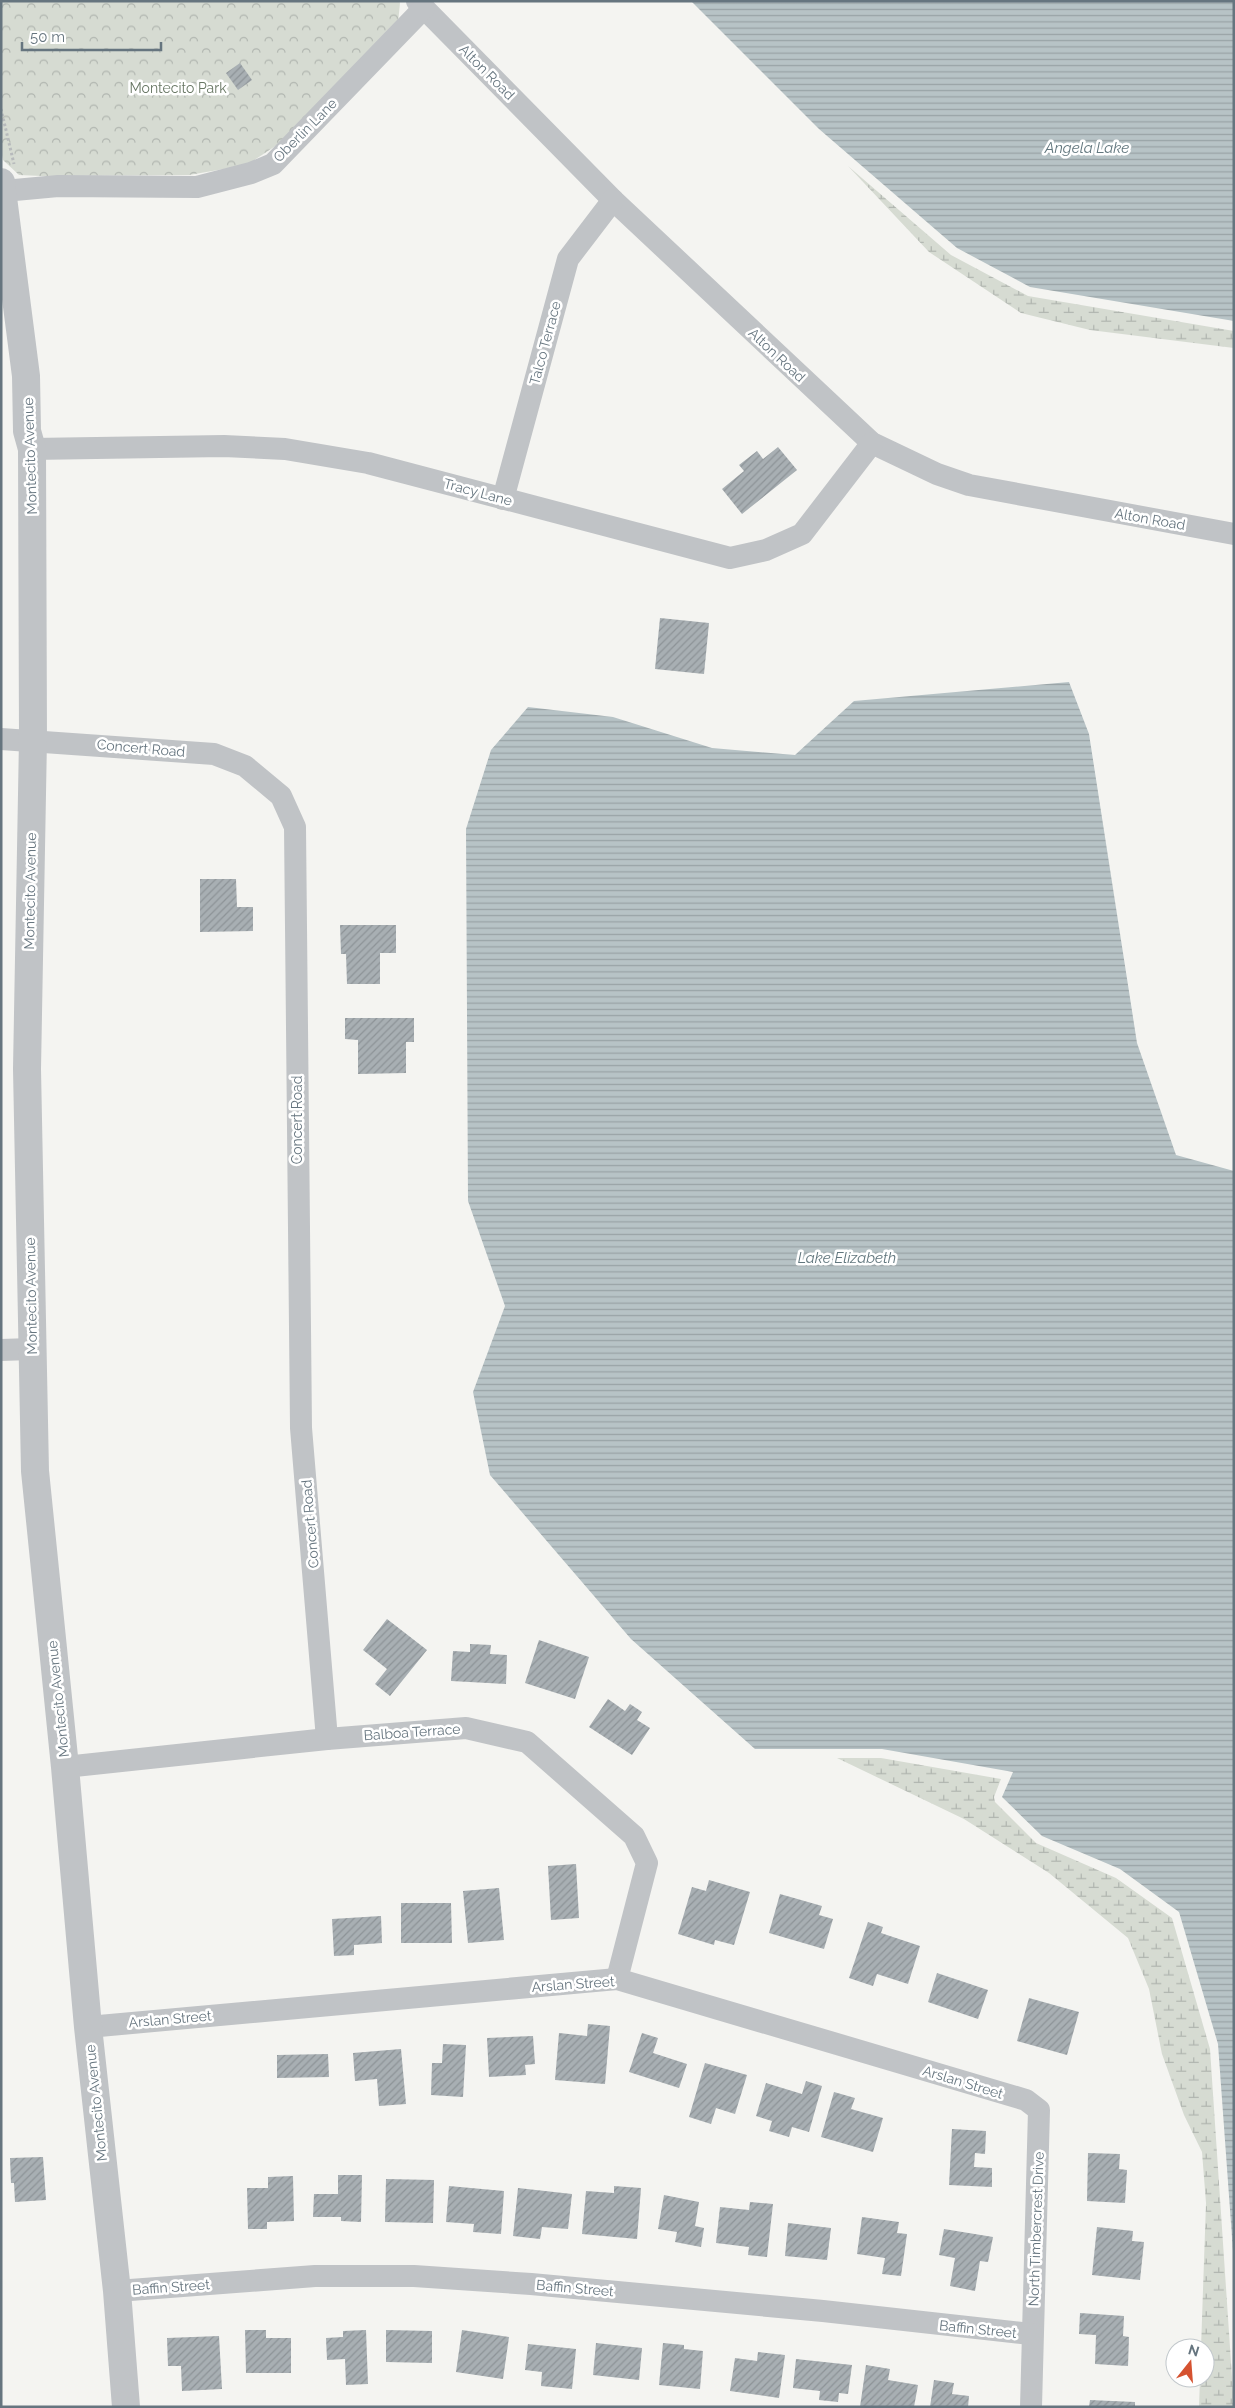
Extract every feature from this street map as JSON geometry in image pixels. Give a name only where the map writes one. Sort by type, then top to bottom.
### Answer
[{"type":"street","name":"Oberlin Lane","points":[[7,181],[58,186],[197,187],[250,173],[273,164],[421,5]]},
{"type":"street","name":"Alton Road","points":[[421,5],[614,200],[872,443],[937,474],[968,484],[1234,534]]},
{"type":"street","name":"Montecito Avenue","points":[[7,181],[26,376],[27,431],[32,448],[33,740],[27,1070],[31,1349],[35,1471],[65,1766],[88,2027],[117,2291],[126,2407]]},
{"type":"street","name":"Talco Terrace","points":[[503,499],[568,259],[614,200]]},
{"type":"street","name":"Tracy Lane","points":[[32,448],[224,446],[285,449],[368,463],[730,558],[766,550],[802,534],[872,443]]},
{"type":"street","name":"Concert Road","points":[[1,739],[214,754],[245,766],[280,796],[295,827],[301,1428],[327,1739]]},
{"type":"street","points":[[1,1350],[31,1349]]},
{"type":"street","name":"Balboa Terrace","points":[[65,1766],[327,1739],[466,1728],[526,1742],[634,1836],[647,1863],[617,1979]]},
{"type":"street","name":"Arslan Street","points":[[88,2027],[617,1979],[1026,2100],[1039,2110]]},
{"type":"street","name":"North Timbercrest Drive","points":[[1031,2407],[1039,2110]]},
{"type":"street","name":"Baffin Street","points":[[117,2291],[315,2276],[414,2276],[531,2284],[814,2310],[1032,2334]]},
{"type":"path","points":[[1,108],[7,181]]},
{"type":"green space","name":"Montecito Park","points":[[1,1],[399,1],[400,3],[398,23],[280,143],[247,165],[189,175],[42,176],[19,175],[3,160],[1,150]]},
{"type":"green space","points":[[848,166],[951,255],[1028,296],[1234,331],[1234,348],[1090,330],[1021,313],[929,252]]},
{"type":"green space","points":[[837,1758],[881,1758],[1001,1779],[994,1797],[995,1802],[1036,1843],[1116,1878],[1172,1918],[1210,2049],[1234,2407],[1199,2407],[1200,2388],[1215,2388],[1215,2338],[1201,2338],[1206,2203],[1202,2152],[1184,2115],[1162,2054],[1149,1989],[1128,1938],[1049,1873],[964,1819]]},
{"type":"water","name":"Angela Lake","points":[[691,1],[1234,1],[1234,321],[1030,287],[957,248],[819,129]]},
{"type":"water","name":"Lake Elizabeth","points":[[1069,682],[1089,734],[1137,1043],[1176,1155],[1234,1171],[1234,2265],[1218,2044],[1179,1912],[1120,1869],[1042,1836],[1002,1797],[1013,1772],[882,1749],[755,1749],[631,1639],[490,1475],[473,1392],[505,1306],[468,1201],[466,829],[491,750],[528,707],[613,717],[712,748],[795,755],[854,701]]},
{"type":"building","points":[[240,63],[252,80],[238,90],[226,73]]},
{"type":"building","points":[[778,447],[797,470],[742,514],[722,489],[744,471],[739,465],[757,451],[763,459]]},
{"type":"building","points":[[660,618],[709,623],[704,674],[655,669]]},
{"type":"building","points":[[200,879],[236,879],[237,907],[253,907],[253,931],[200,932]]},
{"type":"building","points":[[340,925],[396,925],[396,953],[380,953],[380,984],[347,984],[346,954],[341,954]]},
{"type":"building","points":[[345,1018],[414,1018],[414,1042],[406,1042],[406,1073],[358,1074],[358,1040],[345,1039]]},
{"type":"building","points":[[387,1619],[427,1650],[390,1696],[375,1684],[387,1669],[363,1650]]},
{"type":"building","points":[[539,1640],[589,1657],[575,1699],[525,1683]]},
{"type":"building","points":[[470,1644],[491,1645],[490,1654],[507,1655],[506,1684],[451,1681],[453,1651],[470,1652]]},
{"type":"building","points":[[608,1699],[625,1711],[630,1704],[642,1712],[637,1720],[650,1728],[632,1755],[589,1727]]},
{"type":"building","points":[[576,1864],[579,1918],[551,1920],[548,1866]]},
{"type":"building","points":[[709,1880],[750,1892],[734,1945],[715,1940],[714,1945],[678,1934],[692,1887],[706,1891]]},
{"type":"building","points":[[499,1888],[504,1940],[468,1943],[463,1891]]},
{"type":"building","points":[[780,1894],[822,1906],[819,1915],[833,1919],[824,1949],[769,1933]]},
{"type":"building","points":[[401,1903],[451,1903],[452,1943],[401,1943]]},
{"type":"building","points":[[381,1916],[382,1943],[354,1945],[354,1955],[334,1956],[332,1919]]},
{"type":"building","points":[[868,1922],[883,1927],[881,1933],[920,1946],[908,1984],[877,1974],[873,1986],[849,1978]]},
{"type":"building","points":[[937,1973],[988,1990],[978,2019],[928,2002]]},
{"type":"building","points":[[1029,1998],[1079,2012],[1067,2055],[1017,2041]]},
{"type":"building","points":[[588,2024],[610,2026],[605,2084],[555,2080],[559,2033],[587,2036]]},
{"type":"building","points":[[642,2033],[658,2038],[653,2053],[687,2064],[679,2088],[629,2072]]},
{"type":"building","points":[[533,2036],[535,2064],[525,2065],[526,2075],[489,2077],[487,2038]]},
{"type":"building","points":[[443,2044],[466,2045],[463,2097],[431,2095],[432,2063],[442,2063]]},
{"type":"building","points":[[401,2049],[406,2104],[379,2106],[377,2079],[355,2081],[353,2053]]},
{"type":"building","points":[[328,2054],[329,2077],[277,2078],[277,2055]]},
{"type":"building","points":[[705,2063],[747,2075],[735,2114],[716,2108],[711,2124],[689,2117]]},
{"type":"building","points":[[806,2081],[822,2086],[809,2132],[792,2127],[789,2137],[769,2131],[772,2121],[756,2116],[766,2083],[802,2094]]},
{"type":"building","points":[[834,2092],[855,2098],[851,2109],[883,2118],[873,2152],[821,2137]]},
{"type":"building","points":[[952,2129],[986,2131],[985,2154],[975,2153],[974,2167],[992,2168],[992,2187],[949,2185]]},
{"type":"building","points":[[1088,2153],[1120,2154],[1119,2169],[1127,2170],[1125,2203],[1087,2201]]},
{"type":"building","points":[[43,2157],[46,2200],[15,2202],[14,2183],[11,2183],[10,2158]]},
{"type":"building","points":[[338,2175],[362,2175],[361,2222],[341,2221],[341,2217],[313,2217],[314,2194],[338,2194]]},
{"type":"building","points":[[293,2176],[294,2221],[267,2222],[267,2229],[248,2229],[247,2188],[268,2188],[268,2177]]},
{"type":"building","points":[[386,2179],[434,2180],[433,2223],[385,2222]]},
{"type":"building","points":[[449,2186],[504,2191],[501,2234],[473,2232],[474,2224],[446,2222]]},
{"type":"building","points":[[614,2186],[641,2188],[637,2239],[582,2234],[586,2191],[614,2193]]},
{"type":"building","points":[[518,2188],[572,2194],[568,2229],[542,2227],[540,2239],[513,2236]]},
{"type":"building","points":[[664,2195],[699,2202],[695,2226],[704,2228],[701,2247],[675,2242],[677,2232],[658,2229]]},
{"type":"building","points":[[750,2202],[773,2204],[767,2257],[748,2255],[749,2247],[716,2243],[720,2207],[749,2210]]},
{"type":"building","points":[[862,2217],[899,2222],[897,2233],[907,2234],[901,2276],[882,2274],[885,2258],[857,2254]]},
{"type":"building","points":[[788,2223],[831,2228],[827,2260],[785,2256]]},
{"type":"building","points":[[1097,2227],[1133,2231],[1132,2241],[1144,2242],[1140,2280],[1092,2275]]},
{"type":"building","points":[[944,2229],[993,2237],[988,2262],[980,2261],[975,2291],[950,2286],[955,2258],[939,2255]]},
{"type":"building","points":[[1080,2313],[1124,2316],[1123,2336],[1129,2337],[1128,2366],[1095,2364],[1096,2335],[1079,2334]]},
{"type":"building","points":[[245,2330],[266,2330],[266,2338],[291,2338],[291,2373],[246,2373]]},
{"type":"building","points":[[366,2330],[368,2384],[346,2385],[345,2359],[327,2360],[326,2338],[343,2337],[343,2331]]},
{"type":"building","points":[[386,2330],[432,2331],[432,2363],[386,2362]]},
{"type":"building","points":[[462,2330],[509,2337],[503,2379],[456,2372]]},
{"type":"building","points":[[219,2336],[222,2389],[182,2391],[181,2366],[168,2366],[167,2338]]},
{"type":"building","points":[[596,2343],[642,2348],[639,2380],[593,2375]]},
{"type":"building","points":[[663,2343],[684,2345],[684,2349],[703,2351],[700,2389],[659,2385]]},
{"type":"building","points":[[528,2344],[576,2349],[572,2389],[541,2386],[542,2372],[525,2370]]},
{"type":"building","points":[[758,2352],[785,2355],[779,2398],[730,2391],[735,2358],[757,2361]]},
{"type":"building","points":[[796,2359],[852,2365],[848,2394],[839,2393],[838,2402],[819,2400],[820,2391],[793,2388]]},
{"type":"building","points":[[866,2365],[890,2369],[888,2380],[918,2385],[914,2407],[860,2407]]},
{"type":"building","points":[[934,2380],[954,2383],[952,2394],[969,2396],[968,2407],[930,2407]]},
{"type":"building","points":[[1090,2400],[1135,2402],[1135,2407],[1089,2407]]}]
